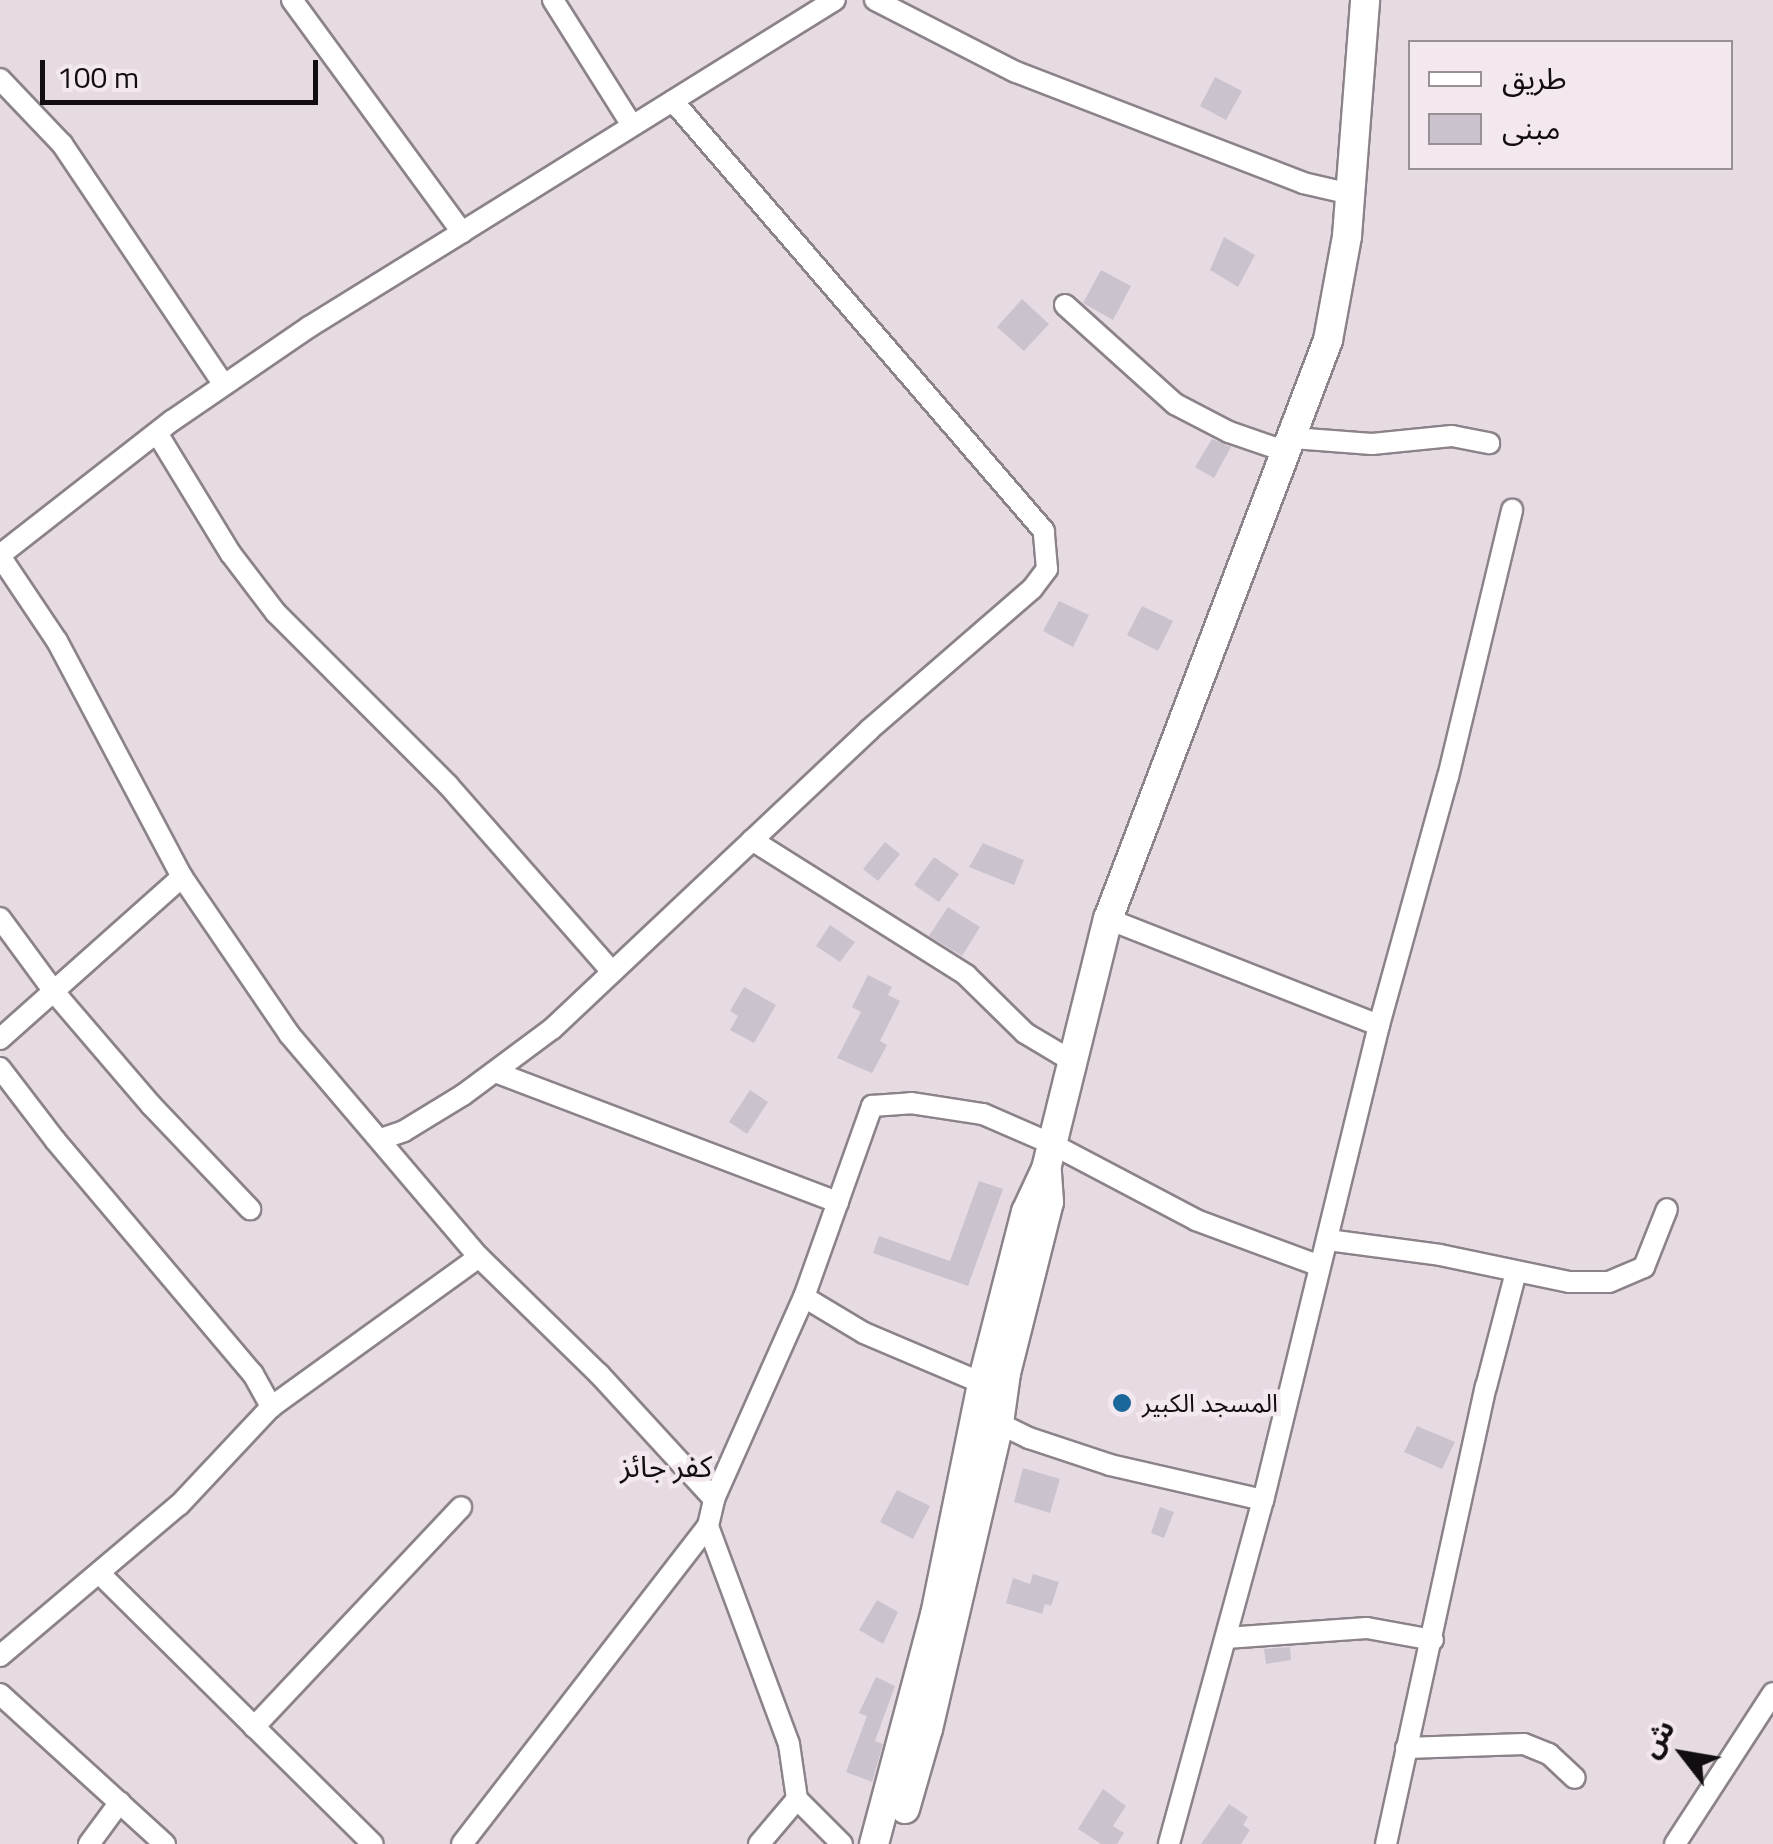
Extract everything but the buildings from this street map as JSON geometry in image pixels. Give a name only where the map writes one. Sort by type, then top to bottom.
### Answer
[{"type":"street","points":[[292,0],[462,232]]},
{"type":"street","points":[[553,0],[631,124]]},
{"type":"street","points":[[714,1499],[599,1374],[480,1257],[290,1034],[182,877],[57,640],[0,555],[224,386],[631,124],[835,0]]},
{"type":"street","points":[[875,0],[1016,72],[1303,183],[1351,194]]},
{"type":"street","points":[[893,1844],[928,1729],[988,1418],[982,1382],[1026,1212],[1049,1157],[1108,919],[1328,340],[1351,194],[1365,0]]},
{"type":"street","points":[[0,79],[62,144],[224,386]]},
{"type":"street","points":[[380,1139],[414,1125],[544,1036],[752,840],[1032,589],[1047,568],[1044,531],[673,101]]},
{"type":"street","points":[[1064,305],[1175,404],[1229,432],[1290,445],[1372,444],[1452,436],[1489,444]]},
{"type":"street","points":[[157,433],[232,554],[276,613],[448,784],[612,972]]},
{"type":"street","points":[[1169,1844],[1263,1500],[1379,1024],[1448,777],[1512,510]]},
{"type":"street","points":[[752,840],[966,975],[1025,1033],[1072,1061]]},
{"type":"street","points":[[0,1039],[182,877]]},
{"type":"street","points":[[0,918],[55,993],[150,1106],[250,1209]]},
{"type":"street","points":[[1108,919],[1379,1024]]},
{"type":"street","points":[[0,1068],[55,1140],[253,1374],[271,1407]]},
{"type":"street","points":[[496,1072],[838,1202]]},
{"type":"street","points":[[462,1844],[708,1526],[714,1499],[804,1297],[876,1104],[950,1106],[983,1114],[1049,1157],[1196,1220],[1320,1266]]},
{"type":"street","points":[[874,1844],[988,1418],[1006,1373],[1049,1202],[1049,1157]]},
{"type":"street","points":[[1328,1240],[1440,1255],[1569,1282],[1621,1280],[1644,1267],[1667,1209]]},
{"type":"street","points":[[0,1656],[179,1504],[271,1407],[480,1257]]},
{"type":"street","points":[[1386,1844],[1486,1387],[1516,1272]]},
{"type":"street","points":[[804,1297],[864,1332],[982,1382]]},
{"type":"street","points":[[988,1418],[1029,1438],[1110,1465],[1263,1500]]},
{"type":"street","points":[[254,1728],[462,1506]]},
{"type":"street","points":[[708,1526],[789,1744],[797,1799],[842,1844]]},
{"type":"street","points":[[99,1573],[373,1844]]},
{"type":"street","points":[[1226,1638],[1366,1628],[1433,1640]]},
{"type":"street","points":[[1675,1844],[1773,1693]]},
{"type":"street","points":[[0,1694],[165,1844]]},
{"type":"street","points":[[1406,1748],[1524,1744],[1548,1754],[1575,1778]]},
{"type":"street","points":[[759,1844],[797,1799]]},
{"type":"street","points":[[90,1844],[120,1802]]},
{"type":"place","name":"المسجد الكبير","points":[[1122,1403]]},
{"type":"district","name":"كفر جائز","points":[[666,1466]]}]
